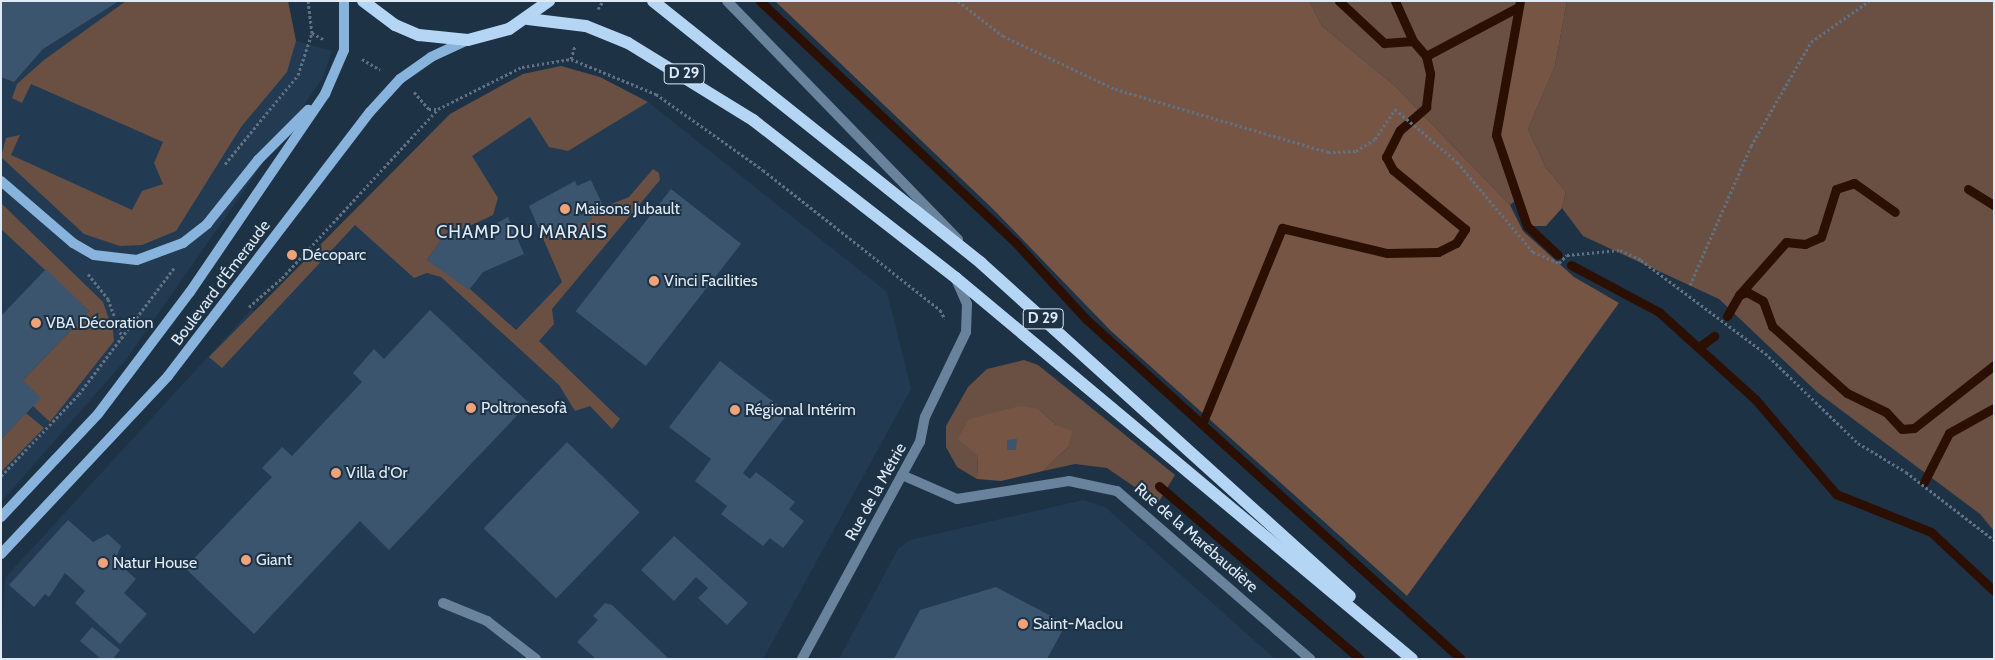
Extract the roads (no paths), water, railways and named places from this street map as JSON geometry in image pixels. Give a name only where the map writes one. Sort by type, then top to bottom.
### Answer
[{"type":"main road","name":"Boulevard d'Émeraude","points":[[1,517],[98,414],[190,292],[325,94],[344,50],[344,1]]},
{"type":"main road","points":[[363,1],[396,26],[419,35],[468,40],[509,29],[528,19],[549,1]]},
{"type":"main road","name":"D 29","points":[[653,1],[981,263],[1285,533],[1413,659]]},
{"type":"main road","name":"D 29","points":[[528,19],[586,26],[666,64],[761,126],[956,278],[1413,659]]},
{"type":"main road","name":"Boulevard d'Émeraude","points":[[1,554],[168,376],[370,112],[400,79],[431,57],[468,40]]},
{"type":"main road","points":[[1,181],[51,227],[94,255],[137,260],[184,244],[208,224],[258,160],[325,94]]},
{"type":"street","points":[[727,1],[981,263]]},
{"type":"street","name":"Rue de la Métrie","points":[[802,659],[920,442],[925,417],[966,332],[967,304],[956,278]]},
{"type":"street","name":"Rue de la Marébaudière","points":[[902,475],[957,499],[1069,481],[1117,491],[1310,659]]},
{"type":"street","points":[[443,603],[487,621],[536,659]]},
{"type":"waterway","points":[[760,1],[1016,243],[1086,319],[1461,659]]},
{"type":"waterway","points":[[1339,1],[1384,43],[1413,41]]},
{"type":"waterway","points":[[1395,1],[1413,41],[1426,56],[1518,7]]},
{"type":"waterway","points":[[1520,1],[1496,135],[1527,226],[1558,255]]},
{"type":"waterway","points":[[1202,424],[1282,228],[1387,253],[1438,252],[1456,243],[1465,229],[1393,170],[1386,157],[1400,130],[1426,107],[1430,73],[1426,56]]},
{"type":"waterway","points":[[1739,295],[1786,242],[1805,244],[1821,237],[1836,189],[1854,183],[1895,212]]},
{"type":"waterway","points":[[1968,189],[1994,205]]},
{"type":"waterway","points":[[1571,265],[1659,312],[1755,399],[1836,494],[1931,532],[1994,591]]},
{"type":"waterway","points":[[1727,316],[1739,295],[1747,292],[1763,301],[1772,326],[1847,393],[1886,412],[1902,429],[1914,428],[1994,365]]},
{"type":"waterway","points":[[1699,347],[1714,336]]},
{"type":"waterway","points":[[1924,482],[1949,433],[1994,408]]},
{"type":"waterway","points":[[1159,486],[1360,659]]},
{"type":"place","name":"Maisons Jubault","points":[[565,209]]},
{"type":"place","name":"Décoparc","points":[[292,255]]},
{"type":"place","name":"Vinci Facilities","points":[[654,281]]},
{"type":"place","name":"VBA Décoration","points":[[36,323]]},
{"type":"place","name":"Poltronesofà","points":[[471,408]]},
{"type":"place","name":"Régional Intérim","points":[[735,410]]},
{"type":"place","name":"Villa d'Or","points":[[336,473]]},
{"type":"place","name":"Giant","points":[[246,560]]},
{"type":"place","name":"Natur House","points":[[103,563]]},
{"type":"place","name":"Saint-Maclou","points":[[1023,624]]},
{"type":"district","name":"CHAMP DU MARAIS","points":[[522,232]]}]
